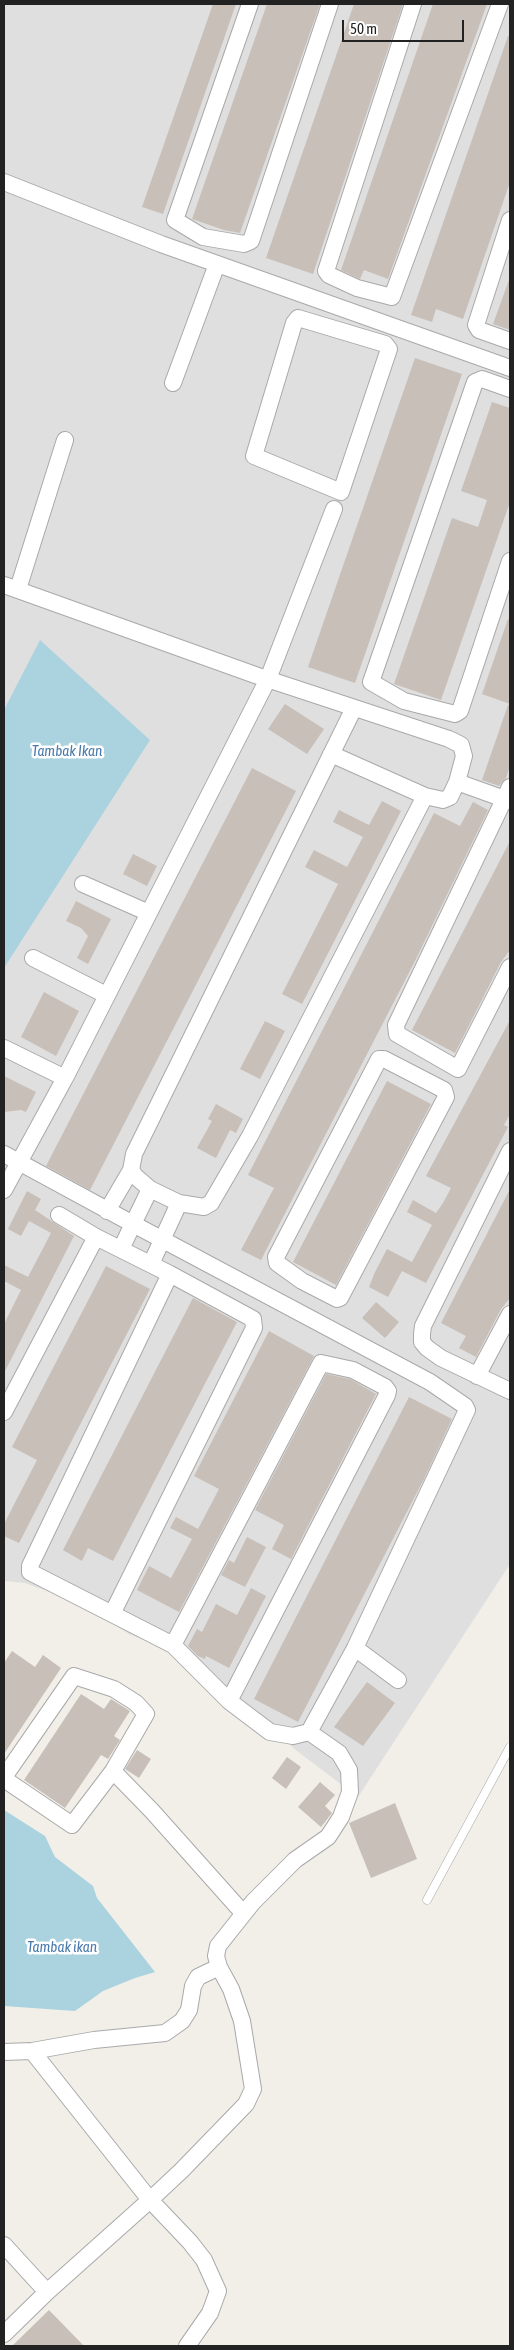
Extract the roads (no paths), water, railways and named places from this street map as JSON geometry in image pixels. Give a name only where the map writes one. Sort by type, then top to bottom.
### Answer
[{"type":"street","points":[[250,4],[175,218],[176,222],[203,237],[244,244],[250,241],[330,4]]},
{"type":"street","points":[[413,4],[326,271],[329,275],[357,288],[393,296],[500,4]]},
{"type":"street","points":[[4,182],[217,264],[504,367],[509,340],[479,330],[476,326],[510,220]]},
{"type":"street","points":[[196,256],[203,237]]},
{"type":"street","points":[[173,383],[217,264]]},
{"type":"street","points":[[343,331],[357,288]]},
{"type":"street","points":[[298,318],[305,318],[343,331],[385,344],[389,349],[341,492],[254,456],[294,323],[298,318]]},
{"type":"street","points":[[510,389],[482,379],[475,382],[371,682],[404,701],[454,714],[460,711],[510,561]]},
{"type":"street","points":[[65,440],[11,587],[268,679],[461,745],[464,756],[457,782],[446,800],[425,796],[331,754]]},
{"type":"street","points":[[4,1190],[65,1078],[268,679],[334,509]]},
{"type":"street","points":[[397,722],[404,701]]},
{"type":"street","points":[[107,1211],[131,1170],[134,1154],[354,708]]},
{"type":"street","points":[[457,782],[509,796],[396,1025],[397,1034],[458,1069],[510,967]]},
{"type":"street","points":[[131,1170],[150,1189],[179,1204],[204,1207],[211,1203],[250,1136],[425,796]]},
{"type":"street","points":[[83,884],[149,913]]},
{"type":"street","points":[[33,958],[106,995]]},
{"type":"street","points":[[4,1048],[65,1078]]},
{"type":"street","points":[[379,1059],[384,1059],[444,1090],[446,1097],[340,1298],[337,1299],[302,1281],[278,1263],[276,1257],[379,1059]]},
{"type":"street","points":[[510,1152],[423,1326],[422,1342],[441,1358],[510,1391]]},
{"type":"street","points":[[4,1154],[20,1161],[162,1241],[288,1305],[430,1382],[466,1406],[466,1414],[355,1648],[309,1732],[293,1736],[270,1732],[229,1700],[173,1645],[113,1612],[32,1574],[30,1566],[170,1274]]},
{"type":"street","points":[[121,1249],[150,1189]]},
{"type":"street","points":[[151,1264],[179,1204]]},
{"type":"street","points":[[59,1215],[96,1237],[170,1274],[253,1320],[254,1328],[113,1612]]},
{"type":"street","points":[[4,1412],[96,1237]]},
{"type":"street","points":[[288,1305],[302,1281]]},
{"type":"street","points":[[478,1376],[510,1314]]},
{"type":"street","points":[[353,1370],[363,1347]]},
{"type":"street","points":[[430,1382],[441,1358]]},
{"type":"street","points":[[173,1645],[320,1363],[353,1370],[385,1388],[387,1395],[229,1700]]},
{"type":"street","points":[[355,1648],[398,1680]]},
{"type":"street","points":[[74,1676],[114,1689],[136,1703],[146,1714],[112,1771],[72,1825],[4,1778],[74,1676]]},
{"type":"street","points":[[4,2334],[47,2292],[181,2171],[246,2104],[253,2089],[242,2021],[231,1989],[218,1967],[216,1956],[218,1946],[243,1913],[295,1860],[328,1837],[341,1817],[350,1792],[349,1770],[340,1753],[309,1732]]},
{"type":"street","points":[[112,1771],[152,1811],[243,1913]]},
{"type":"street","points":[[4,2052],[32,2051],[94,2040],[156,2034],[174,2028],[189,2010],[193,1986],[198,1977],[218,1967]]},
{"type":"street","points":[[32,2051],[150,2200],[190,2242],[204,2260],[218,2291],[210,2313],[187,2346]]},
{"type":"street","points":[[4,2245],[47,2292]]},
{"type":"lane","points":[[426,1900],[510,1747]]},
{"type":"water","name":"Tambak Ikan","points":[[40,640],[150,740],[4,968],[4,710]]},
{"type":"water","name":"Tambak ikan","points":[[4,1810],[45,1836],[55,1857],[93,1886],[97,1898],[155,1972],[103,1991],[75,2011],[4,2006]]}]
